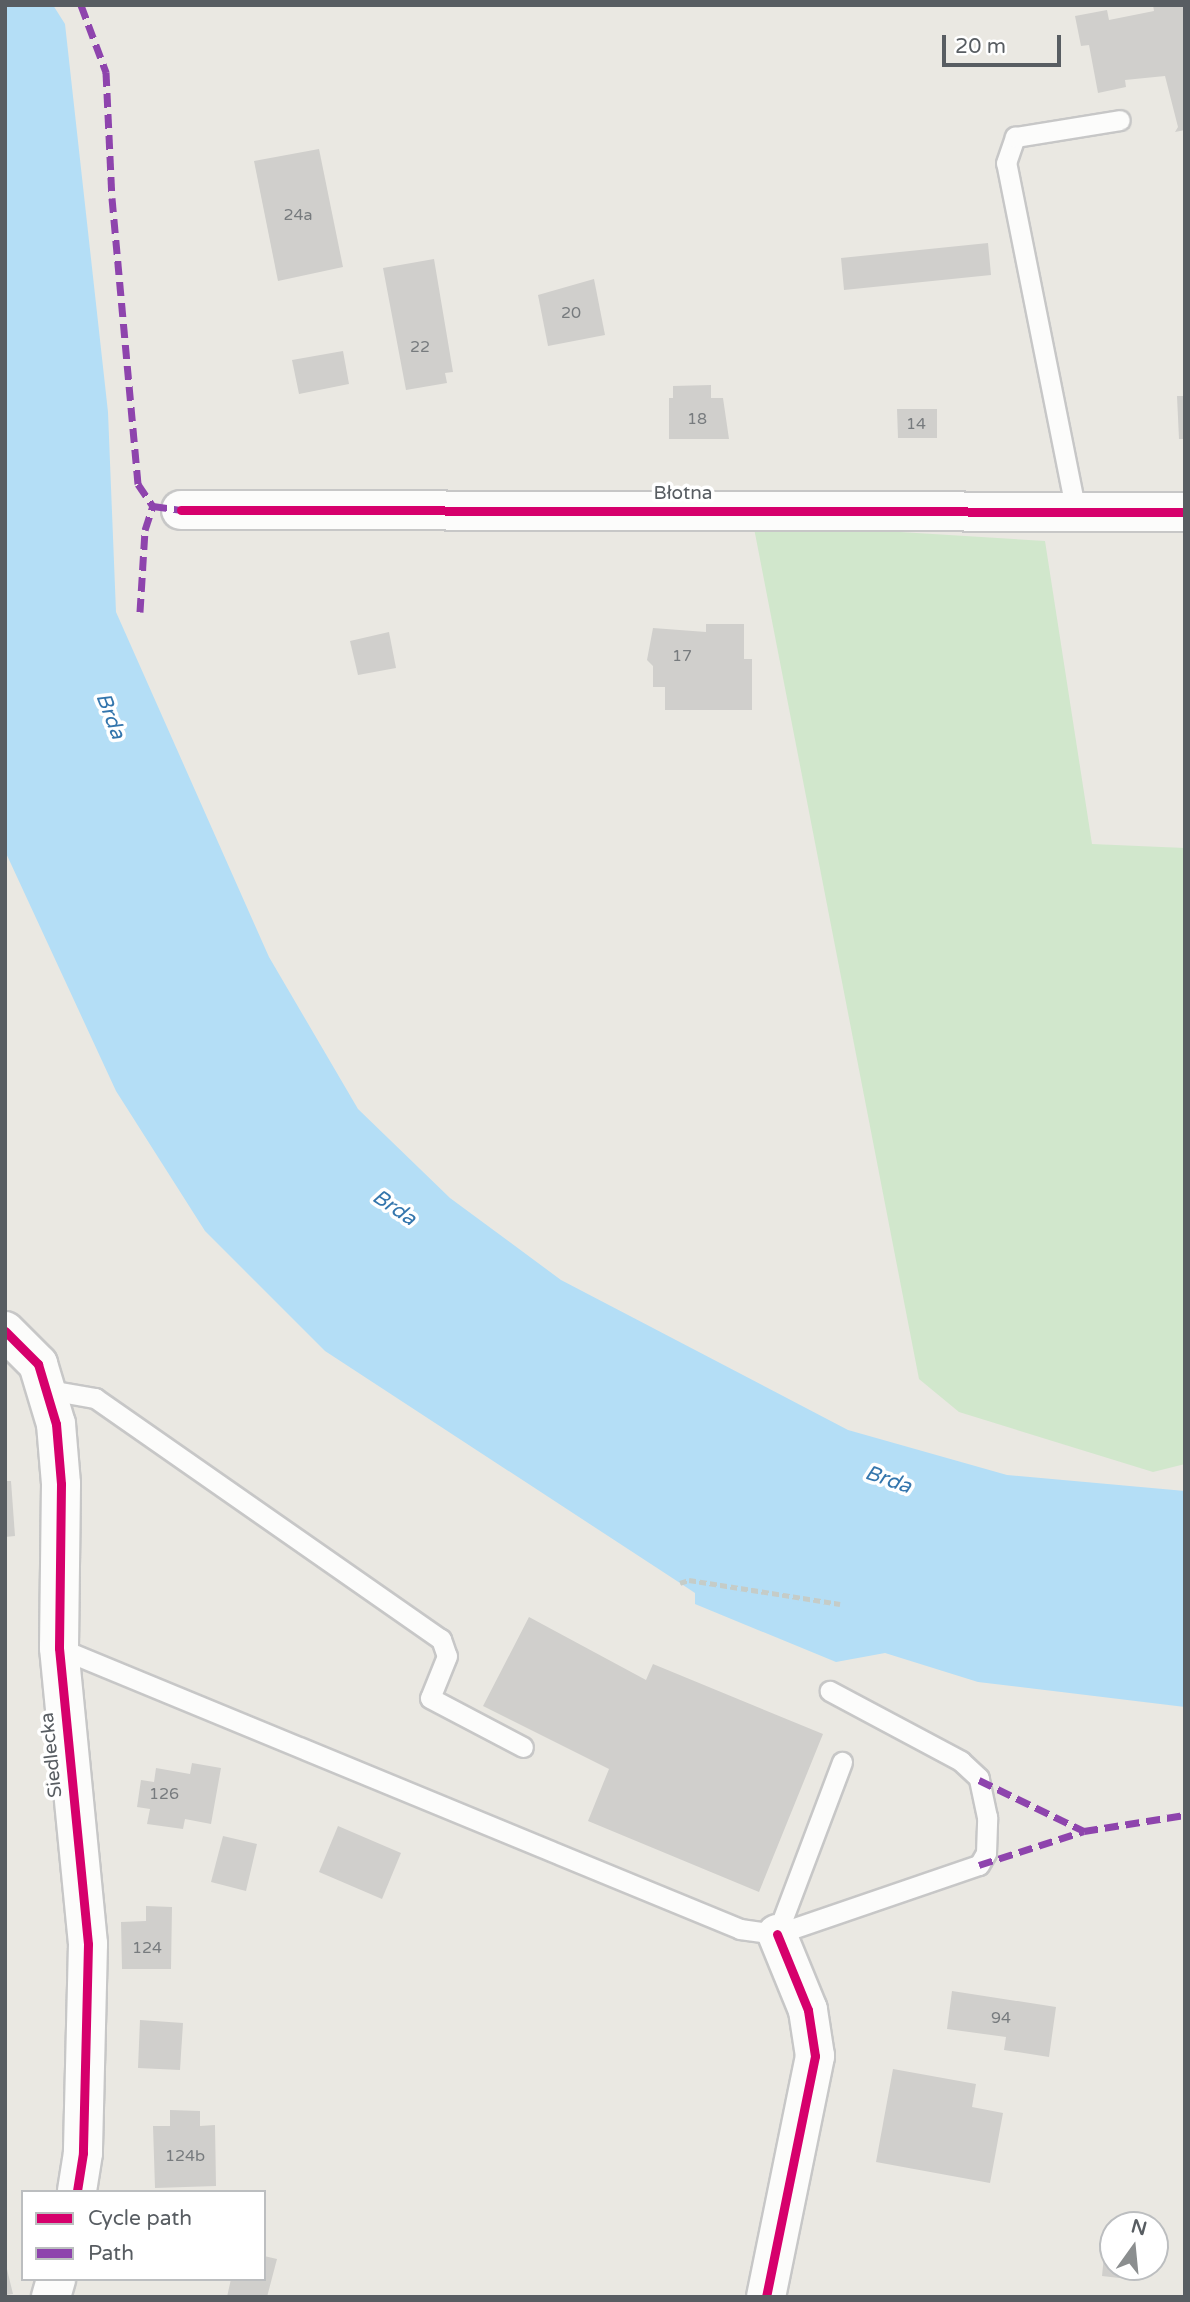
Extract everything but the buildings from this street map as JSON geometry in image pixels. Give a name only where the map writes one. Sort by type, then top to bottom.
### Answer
[{"type":"street","name":"Błotna","points":[[181,510],[1185,512]]},
{"type":"street","name":"Siedlecka","points":[[5,1331],[32,1356],[49,1390],[61,1485],[59,1648],[88,1944],[83,2153],[77,2190]]},
{"type":"street","points":[[766,2297],[815,2056],[808,2010],[777,1934]]},
{"type":"lane","points":[[1076,512],[1006,163],[1015,137],[1120,120]]},
{"type":"lane","points":[[49,1390],[95,1398],[442,1639],[447,1656],[430,1698],[523,1746]]},
{"type":"lane","points":[[59,1648],[740,1929],[777,1934],[979,1865],[986,1853],[987,1817],[978,1778],[961,1760],[830,1691]]},
{"type":"lane","points":[[777,1934],[842,1762]]},
{"type":"path","points":[[680,1583],[689,1580],[840,1604]]},
{"type":"green space","points":[[753,523],[1045,541],[1092,844],[1185,848],[1185,1464],[1153,1472],[959,1412],[919,1379]]},
{"type":"water","name":"Brda","points":[[5,5],[53,5],[65,24],[108,412],[116,612],[269,957],[358,1109],[450,1198],[561,1280],[848,1430],[1007,1475],[1185,1491],[1185,1707],[978,1682],[885,1653],[836,1662],[695,1604],[695,1593],[325,1351],[205,1231],[116,1091],[5,851]]},
{"type":"marked path","points":[[81,5],[106,72],[112,198],[138,484],[153,506],[181,510]]},
{"type":"marked path","points":[[140,612],[145,530],[153,506]]},
{"type":"marked path","points":[[979,1780],[1084,1831]]},
{"type":"marked path","points":[[979,1865],[1084,1831],[1185,1815]]},
{"type":"cycle path","points":[[181,510],[1185,512]]},
{"type":"cycle path","points":[[5,1331],[38,1364],[56,1424],[61,1484],[59,1648],[88,1944],[83,2153],[77,2190]]},
{"type":"cycle path","points":[[766,2297],[815,2056],[808,2010],[777,1934]]}]
